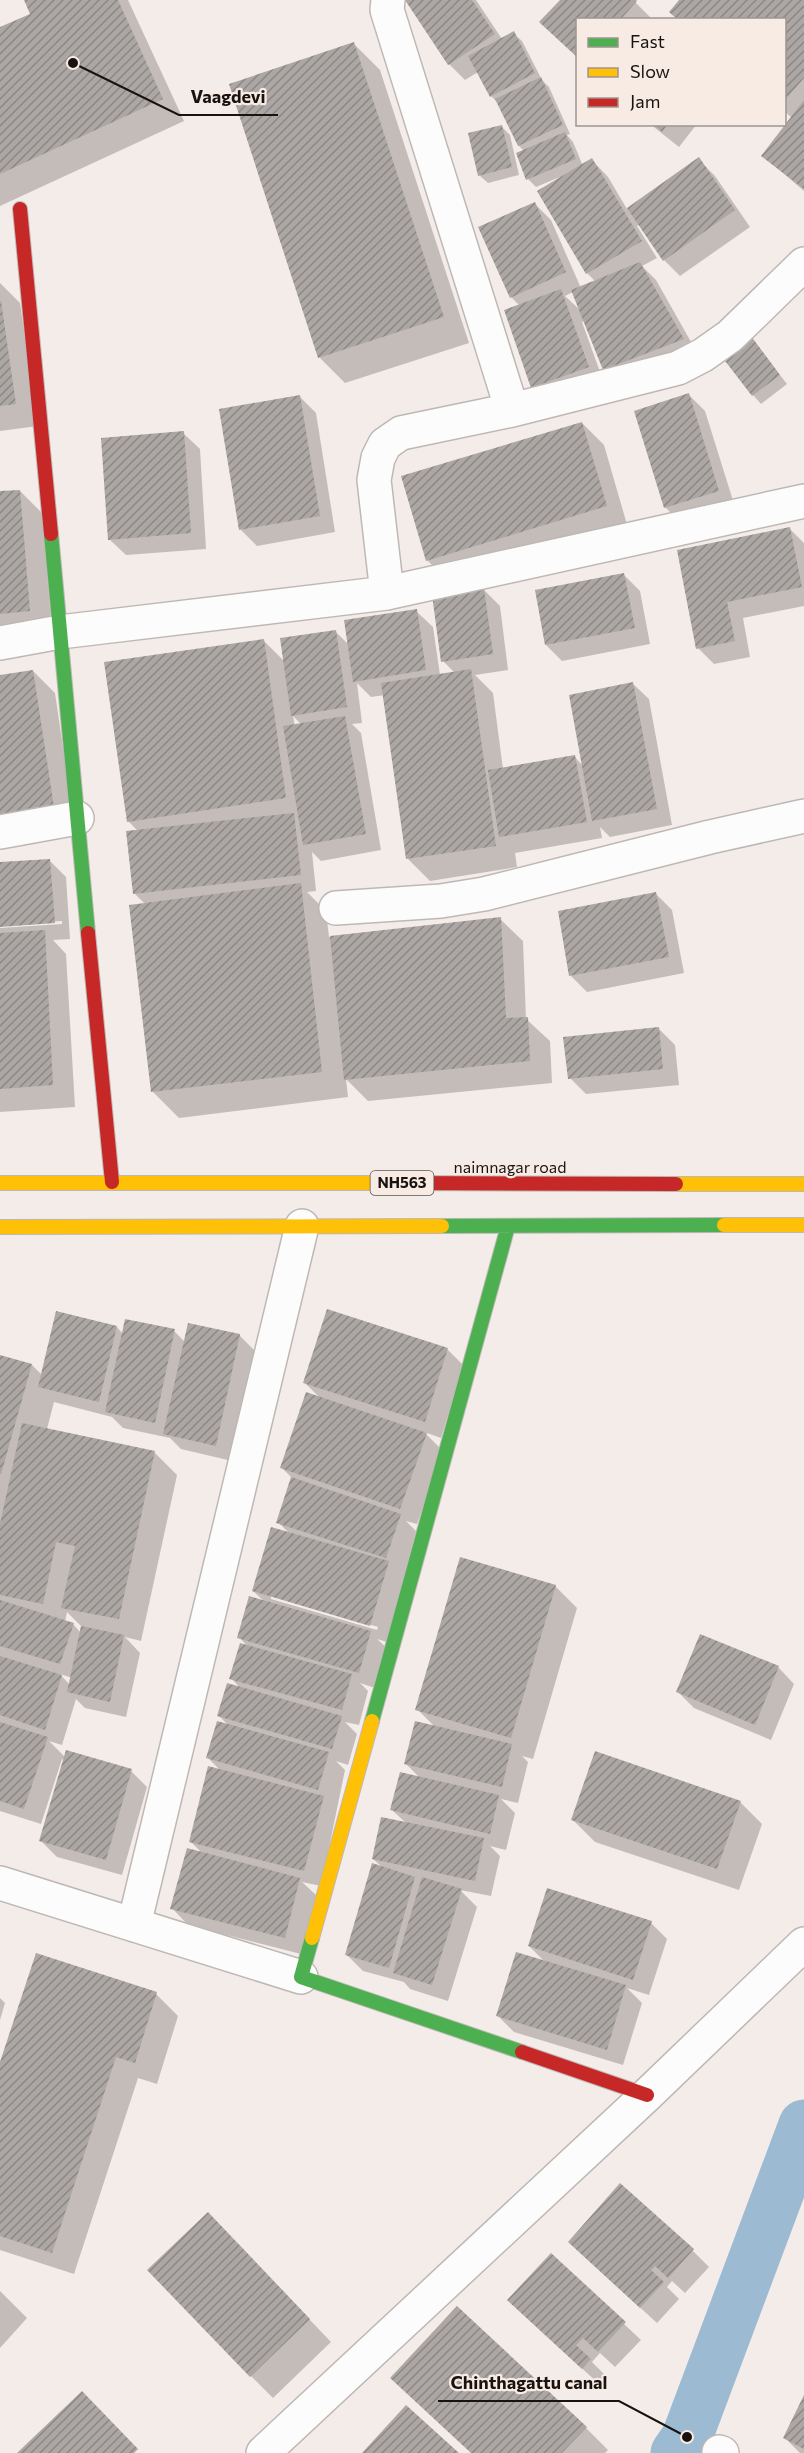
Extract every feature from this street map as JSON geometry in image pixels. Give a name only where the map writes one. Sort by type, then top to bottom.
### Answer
[{"type":"main road","points":[[20,209],[112,1182]]},
{"type":"main road","name":"naimnagar road","points":[[0,1183],[804,1184]]},
{"type":"main road","points":[[0,1227],[804,1225]]},
{"type":"main road","points":[[508,1226],[302,1977],[647,2095]]},
{"type":"street","points":[[388,0],[387,10],[512,410]]},
{"type":"street","points":[[387,593],[374,480],[378,458],[385,444],[401,433],[512,410],[678,369],[730,336],[804,264]]},
{"type":"street","points":[[0,643],[60,632],[387,593],[804,501]]},
{"type":"street","points":[[336,908],[441,900],[484,894],[804,816]]},
{"type":"street","points":[[0,832],[77,818]]},
{"type":"street","points":[[134,1925],[302,1226]]},
{"type":"street","points":[[0,1883],[302,1977]]},
{"type":"street","points":[[263,2453],[647,2095],[804,1944]]},
{"type":"building","points":[[24,0],[118,0],[163,99],[0,174],[0,27],[30,14]]},
{"type":"building","points":[[405,0],[472,0],[495,34],[448,65]]},
{"type":"building","points":[[560,0],[637,1],[622,18],[576,18],[576,56],[539,22]]},
{"type":"building","points":[[679,0],[804,0],[804,78],[786,99],[786,18],[676,18],[669,12]]},
{"type":"building","points":[[514,31],[535,73],[490,97],[468,56]]},
{"type":"building","points":[[354,42],[444,317],[318,358],[229,84]]},
{"type":"building","points":[[541,77],[563,125],[518,146],[495,99]]},
{"type":"building","points":[[804,100],[804,189],[761,156]]},
{"type":"building","points":[[502,125],[512,167],[478,176],[468,133]]},
{"type":"building","points":[[655,126],[666,126],[662,132]]},
{"type":"building","points":[[565,132],[576,159],[526,180],[516,153]]},
{"type":"building","points":[[699,157],[735,210],[663,261],[627,208]]},
{"type":"building","points":[[592,158],[642,241],[586,274],[537,191]]},
{"type":"building","points":[[535,202],[566,272],[510,298],[478,227]]},
{"type":"building","points":[[640,262],[684,339],[603,370],[571,290]]},
{"type":"building","points":[[561,289],[589,367],[531,388],[504,310]]},
{"type":"building","points":[[0,302],[16,404],[0,406]]},
{"type":"building","points":[[751,336],[780,375],[752,396],[722,357]]},
{"type":"building","points":[[689,393],[719,491],[664,508],[634,411]]},
{"type":"building","points":[[300,395],[320,516],[239,530],[219,409]]},
{"type":"building","points":[[582,422],[607,506],[426,561],[401,476]]},
{"type":"building","points":[[184,431],[191,533],[108,540],[101,438]]},
{"type":"building","points":[[20,490],[30,611],[0,614],[0,491]]},
{"type":"building","points":[[790,527],[802,587],[727,602],[735,641],[696,649],[677,550]]},
{"type":"building","points":[[624,573],[635,628],[545,645],[535,590]]},
{"type":"building","points":[[484,588],[493,654],[441,662],[432,595]]},
{"type":"building","points":[[417,609],[426,670],[353,682],[344,620]]},
{"type":"building","points":[[336,630],[347,707],[291,716],[280,638]]},
{"type":"building","points":[[264,639],[286,798],[127,822],[104,662]]},
{"type":"building","points":[[471,669],[496,846],[406,859],[381,683]]},
{"type":"building","points":[[33,670],[54,807],[0,816],[0,675]]},
{"type":"building","points":[[633,682],[657,809],[592,821],[569,695]]},
{"type":"building","points":[[345,716],[366,834],[303,845],[283,726]]},
{"type":"building","points":[[575,755],[587,822],[499,837],[488,770]]},
{"type":"building","points":[[294,813],[301,875],[133,894],[126,831]]},
{"type":"building","points":[[50,859],[55,923],[0,927],[0,862]]},
{"type":"building","points":[[301,883],[322,1072],[151,1092],[129,905]]},
{"type":"building","points":[[656,892],[669,957],[569,976],[558,911]]},
{"type":"building","points":[[501,917],[506,1018],[528,1017],[530,1061],[344,1080],[330,936]]},
{"type":"building","points":[[45,930],[53,1085],[0,1089],[0,933]]},
{"type":"building","points":[[659,1027],[663,1069],[568,1079],[563,1037]]},
{"type":"building","points":[[327,1309],[448,1348],[425,1422],[303,1383]]},
{"type":"building","points":[[56,1311],[117,1326],[99,1402],[38,1387]]},
{"type":"building","points":[[125,1319],[175,1329],[155,1423],[105,1412]]},
{"type":"building","points":[[188,1323],[240,1334],[216,1446],[163,1434]]},
{"type":"building","points":[[0,1355],[32,1364],[1,1474],[0,1474]]},
{"type":"building","points":[[306,1392],[427,1433],[400,1509],[280,1468]]},
{"type":"building","points":[[22,1423],[155,1451],[119,1619],[61,1608],[75,1546],[56,1542],[43,1604],[0,1595],[0,1524]]},
{"type":"building","points":[[291,1477],[401,1514],[386,1558],[276,1523]]},
{"type":"building","points":[[271,1527],[389,1561],[370,1626],[252,1591]]},
{"type":"building","points":[[460,1557],[556,1585],[511,1738],[415,1710]]},
{"type":"building","points":[[249,1596],[371,1631],[359,1673],[237,1638]]},
{"type":"building","points":[[0,1600],[74,1623],[60,1664],[0,1646]]},
{"type":"building","points":[[81,1626],[124,1635],[110,1702],[67,1692]]},
{"type":"building","points":[[700,1634],[779,1666],[755,1725],[676,1692]]},
{"type":"building","points":[[240,1643],[352,1674],[342,1710],[229,1679]]},
{"type":"building","points":[[0,1656],[62,1675],[45,1730],[0,1715]]},
{"type":"building","points":[[227,1683],[342,1716],[332,1749],[217,1716]]},
{"type":"building","points":[[217,1721],[329,1752],[318,1790],[206,1758]]},
{"type":"building","points":[[415,1721],[512,1744],[502,1787],[404,1764]]},
{"type":"building","points":[[0,1722],[48,1737],[24,1809],[0,1801]]},
{"type":"building","points":[[66,1750],[132,1769],[106,1860],[39,1841]]},
{"type":"building","points":[[595,1751],[741,1801],[717,1869],[571,1820]]},
{"type":"building","points":[[208,1766],[324,1796],[304,1871],[189,1842]]},
{"type":"building","points":[[400,1772],[499,1795],[490,1834],[390,1810]]},
{"type":"building","points":[[381,1817],[484,1838],[475,1881],[372,1859]]},
{"type":"building","points":[[187,1848],[300,1878],[285,1938],[170,1909]]},
{"type":"building","points":[[372,1863],[415,1877],[389,1968],[345,1955]]},
{"type":"building","points":[[422,1877],[462,1889],[432,1985],[393,1973]]},
{"type":"building","points":[[547,1888],[652,1921],[633,1980],[528,1946]]},
{"type":"building","points":[[516,1952],[626,1985],[607,2050],[496,2016]]},
{"type":"building","points":[[36,1953],[157,1992],[135,2063],[116,2057],[52,2253],[0,2236],[0,2062]]},
{"type":"building","points":[[620,2183],[694,2249],[668,2278],[655,2266],[651,2270],[664,2282],[640,2308],[568,2242]]},
{"type":"building","points":[[208,2212],[310,2319],[250,2377],[147,2270]]},
{"type":"building","points":[[551,2253],[626,2322],[598,2352],[583,2338],[576,2345],[591,2359],[582,2369],[507,2300]]},
{"type":"building","points":[[457,2306],[587,2427],[562,2453],[471,2453],[390,2378]]},
{"type":"building","points":[[82,2391],[138,2449],[134,2453],[17,2453]]},
{"type":"building","points":[[804,2395],[804,2449],[783,2438]]},
{"type":"building","points":[[406,2405],[459,2453],[362,2453]]},
{"type":"waterway","points":[[676,2453],[687,2437],[804,2125]]},
{"type":"traffic: fast","points":[[51,534],[88,933]]},
{"type":"traffic: fast","points":[[442,1226],[724,1225]]},
{"type":"traffic: fast","points":[[372,1721],[508,1226]]},
{"type":"traffic: fast","points":[[312,1938],[301,1977],[522,2052]]},
{"type":"traffic: slow","points":[[0,1183],[400,1183]]},
{"type":"traffic: slow","points":[[676,1184],[804,1184]]},
{"type":"traffic: slow","points":[[724,1225],[804,1225]]},
{"type":"traffic: slow","points":[[0,1227],[442,1226]]},
{"type":"traffic: slow","points":[[312,1938],[372,1721]]},
{"type":"traffic: jam","points":[[20,209],[51,534]]},
{"type":"traffic: jam","points":[[88,933],[112,1182]]},
{"type":"traffic: jam","points":[[400,1183],[676,1184]]},
{"type":"traffic: jam","points":[[522,2052],[647,2095]]},
{"type":"place","name":"Vaagdevi","points":[[73,63]]},
{"type":"place","name":"Chinthagattu canal","points":[[687,2437]]}]
